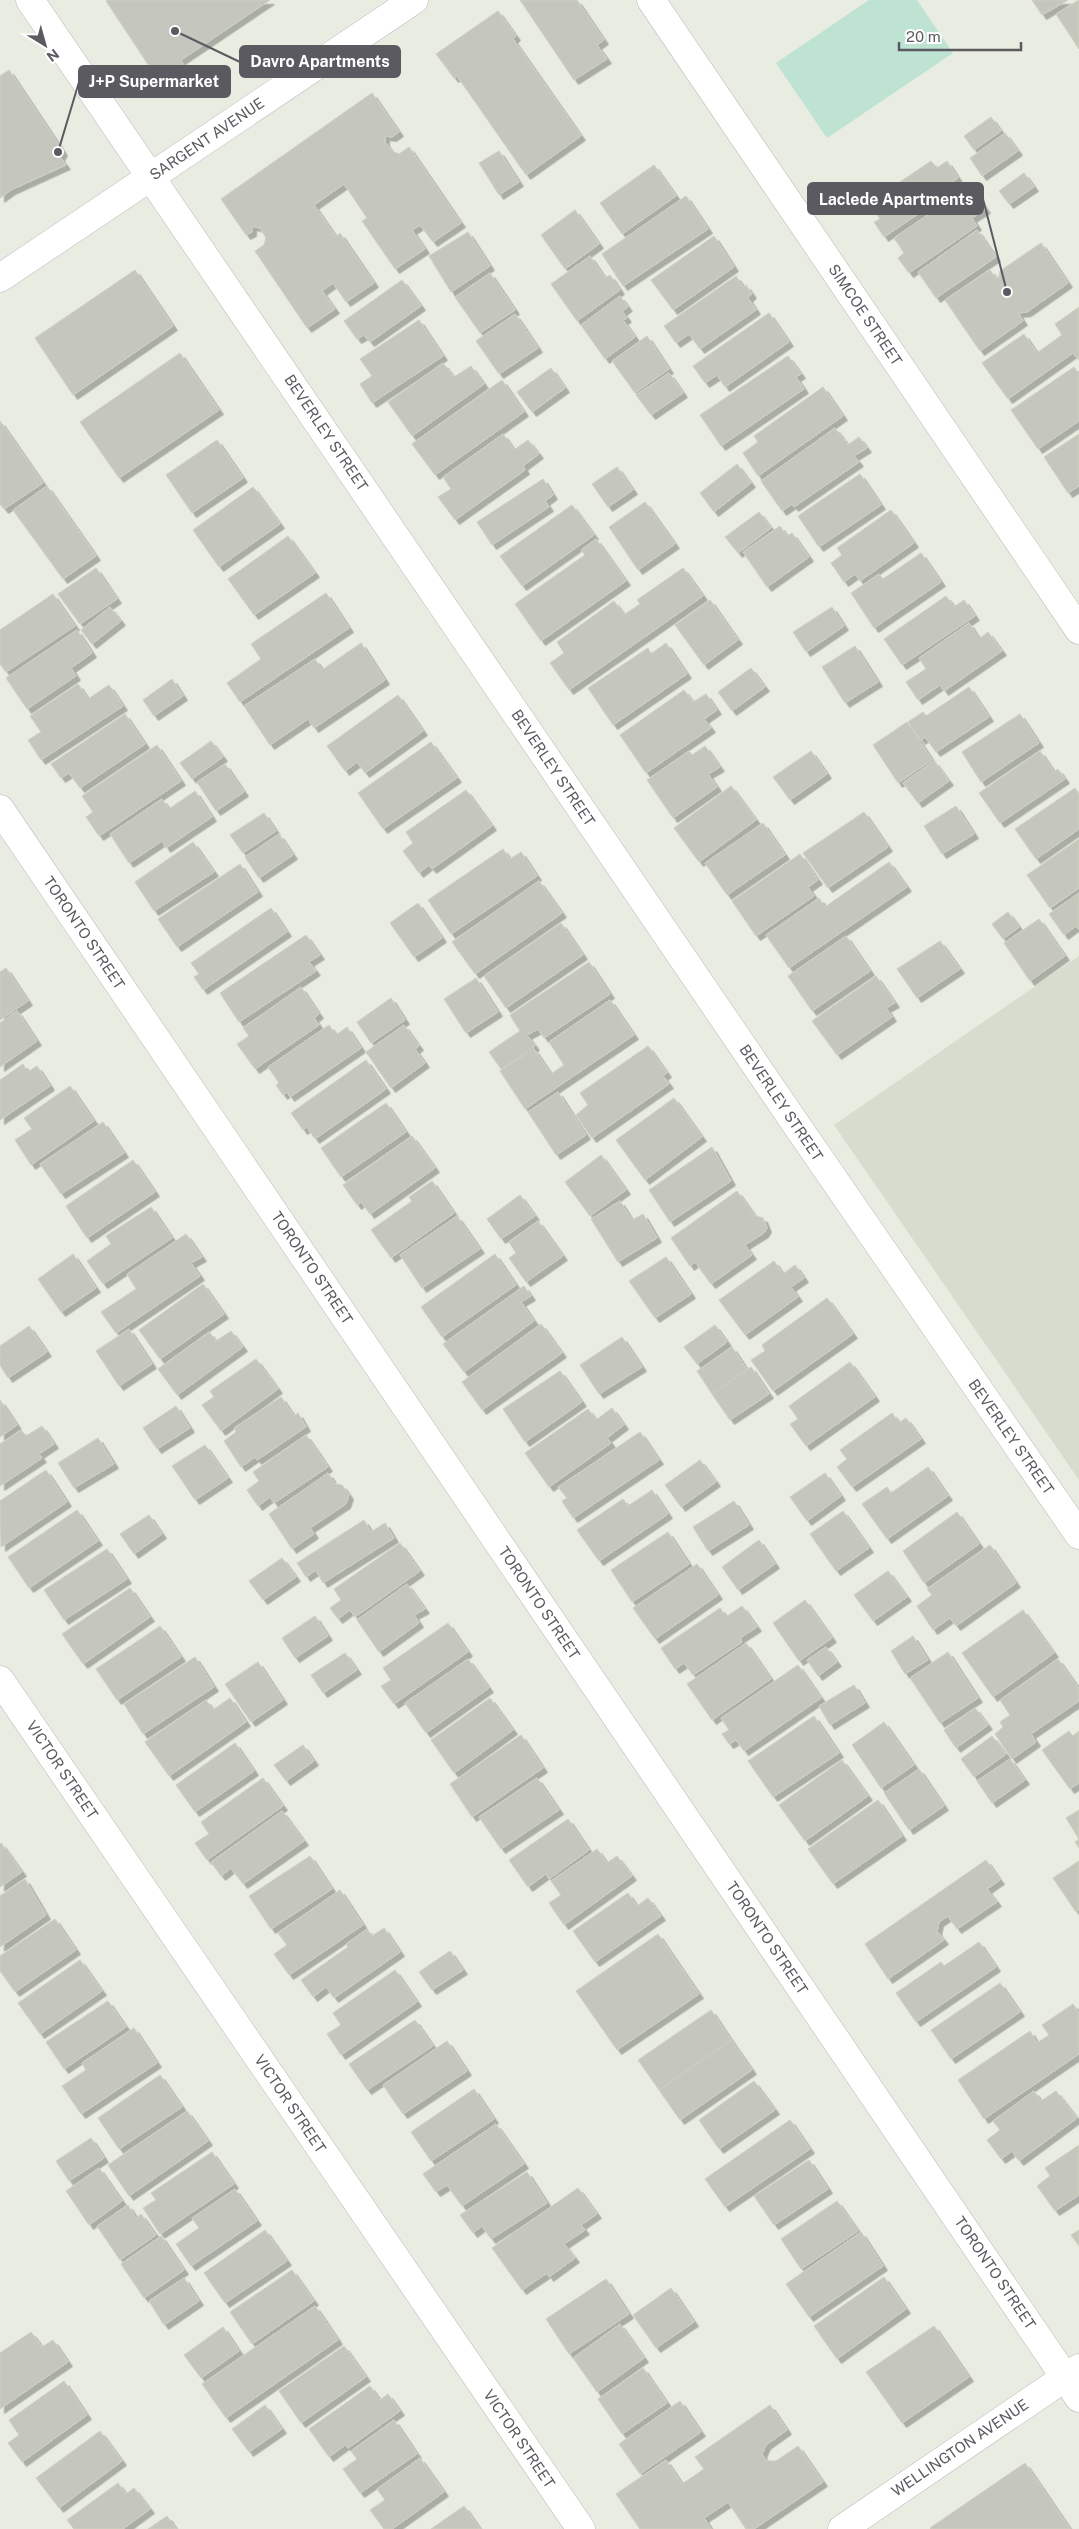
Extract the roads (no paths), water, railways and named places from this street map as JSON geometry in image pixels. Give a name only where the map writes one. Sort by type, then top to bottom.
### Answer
[{"type":"street","name":"BEVERLEY STREET","points":[[30,0],[787,1112],[1079,1535]]},
{"type":"street","name":"SARGENT AVENUE","points":[[0,278],[414,0]]},
{"type":"street","name":"SIMCOE STREET","points":[[651,0],[1079,630]]},
{"type":"street","name":"TORONTO STREET","points":[[0,809],[1074,2381]]},
{"type":"street","name":"VICTOR STREET","points":[[0,1680],[581,2529]]},
{"type":"street","name":"WELLINGTON AVENUE","points":[[842,2529],[1074,2381]]},
{"type":"place","name":"Davro Apartments","points":[[175,31]]},
{"type":"place","name":"J+P Supermarket","points":[[58,152]]},
{"type":"place","name":"Laclede Apartments","points":[[1007,292]]}]
